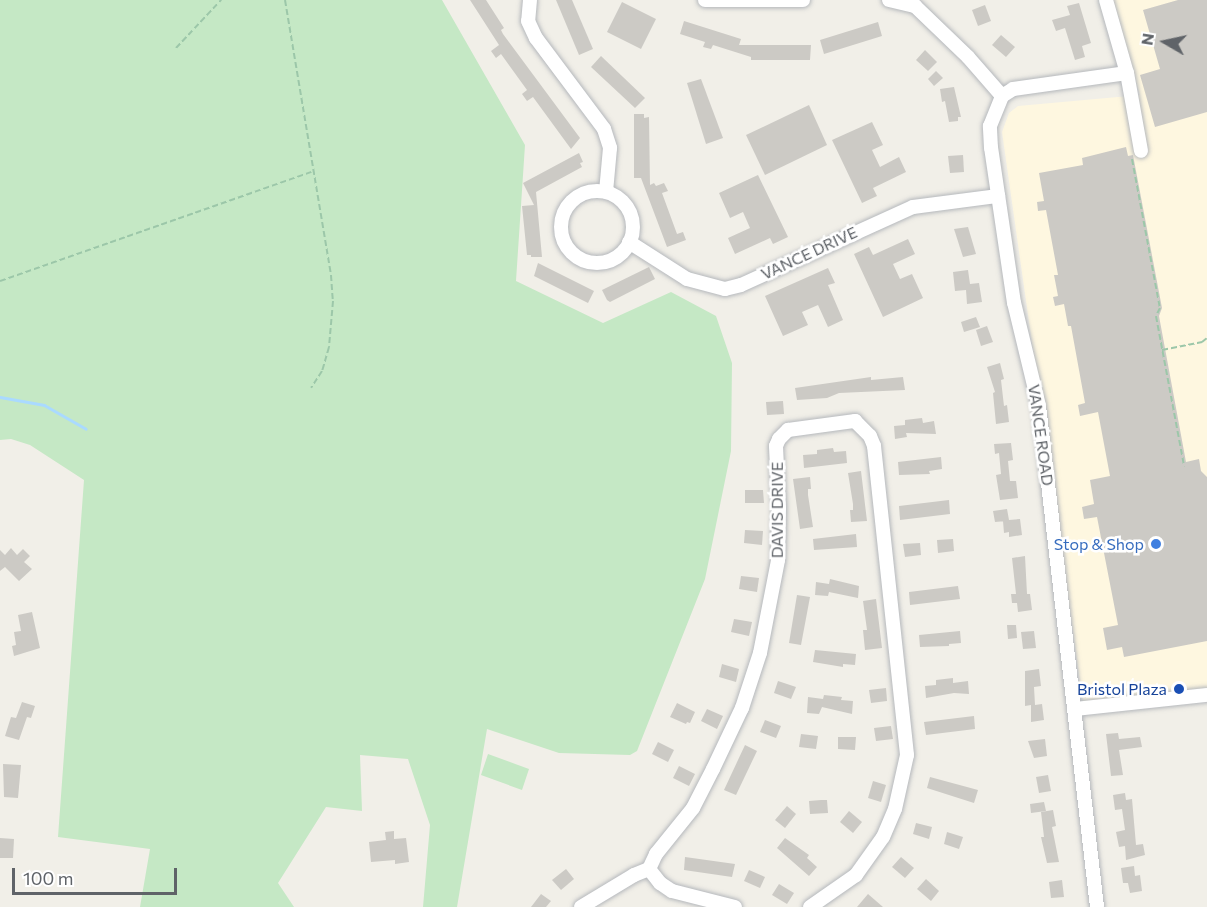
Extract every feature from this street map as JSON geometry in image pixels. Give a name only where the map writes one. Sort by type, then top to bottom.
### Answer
[{"type":"street","points":[[530,0],[528,21],[536,38],[604,129],[610,148],[606,192]]},
{"type":"street","points":[[705,0],[803,0]]},
{"type":"street","points":[[889,0],[915,6],[921,11],[968,57],[1002,96],[1024,86],[1127,73]]},
{"type":"street","points":[[1106,0],[1127,73],[1136,153]]},
{"type":"street","name":"VANCE ROAD","points":[[1002,96],[990,126],[998,196],[1014,303],[1039,406],[1097,907]]},
{"type":"street","points":[[591,191],[606,192],[623,203],[629,212],[632,222],[629,242],[615,258],[594,263],[582,260],[565,245],[561,222],[571,202],[591,191]]},
{"type":"street","name":"VANCE DRIVE","points":[[629,242],[687,279],[725,289],[741,285],[893,213],[913,207],[998,196]]},
{"type":"street","name":"DAVIS DRIVE","points":[[650,870],[656,854],[693,808],[713,770],[742,708],[760,653],[778,560],[779,508],[776,446],[779,439],[788,430],[855,421],[870,436],[874,446],[907,755],[895,809],[883,837],[856,874],[810,907]]},
{"type":"street","points":[[1075,709],[1207,695]]},
{"type":"street","points":[[581,907],[634,874],[650,870],[660,883],[672,891],[735,907]]},
{"type":"path","points":[[176,48],[221,0]]},
{"type":"path","points":[[285,0],[331,275],[333,301],[329,347],[322,371],[311,388]]},
{"type":"path","points":[[1136,153],[1160,308],[1156,316],[1184,466]]},
{"type":"path","points":[[0,281],[312,172]]},
{"type":"path","points":[[1162,350],[1202,342],[1207,338]]},
{"type":"shaded area","points":[[1113,0],[1207,0],[1207,690],[1083,702],[1002,132],[1009,113],[1018,106],[1140,95]]},
{"type":"green space","points":[[0,0],[442,0],[525,145],[516,281],[603,323],[671,292],[716,316],[732,363],[731,451],[705,579],[637,751],[630,755],[559,753],[487,729],[457,907],[423,907],[430,825],[408,759],[360,755],[362,811],[326,807],[278,883],[294,907],[140,907],[150,849],[58,837],[84,480],[30,445],[11,439],[0,440]]},
{"type":"green space","points":[[488,754],[529,769],[522,790],[481,775]]},
{"type":"building","points":[[470,0],[486,0],[504,28],[501,30],[503,34],[580,138],[571,149],[533,97],[527,101],[522,94],[527,90],[501,54],[496,58],[491,51],[499,45]]},
{"type":"building","points":[[556,0],[572,0],[593,49],[579,55]]},
{"type":"building","points":[[1178,0],[1207,0],[1207,112],[1155,127],[1140,75],[1160,69],[1143,10]]},
{"type":"building","points":[[622,2],[656,19],[641,49],[607,32]]},
{"type":"building","points":[[1079,3],[1091,43],[1082,46],[1085,57],[1075,60],[1065,28],[1056,31],[1052,20],[1070,15],[1067,6]]},
{"type":"building","points":[[985,5],[991,21],[978,26],[972,10]]},
{"type":"building","points":[[684,21],[741,39],[739,45],[811,45],[810,60],[751,60],[751,57],[713,45],[711,49],[703,47],[705,42],[680,34]]},
{"type":"building","points":[[878,22],[882,36],[824,54],[820,40]]},
{"type":"building","points":[[1001,35],[1015,47],[1006,57],[992,45]]},
{"type":"building","points":[[925,50],[937,62],[928,71],[916,60]]},
{"type":"building","points":[[601,56],[645,98],[635,108],[591,67]]},
{"type":"building","points":[[936,71],[943,78],[934,86],[928,79]]},
{"type":"building","points":[[701,79],[723,138],[706,144],[687,83]]},
{"type":"building","points":[[954,87],[961,117],[958,117],[958,121],[949,122],[940,89]]},
{"type":"building","points":[[809,105],[827,145],[765,175],[746,135]]},
{"type":"building","points":[[634,114],[644,114],[644,118],[649,117],[650,185],[654,183],[656,186],[664,183],[668,191],[662,193],[677,234],[683,232],[686,240],[667,247],[641,178],[634,178]]},
{"type":"building","points":[[872,122],[883,145],[872,150],[880,167],[899,157],[906,172],[873,188],[877,196],[862,203],[832,140]]},
{"type":"building","points":[[1126,147],[1128,156],[1133,155],[1162,308],[1159,316],[1186,462],[1199,459],[1201,471],[1207,477],[1207,641],[1124,657],[1122,647],[1107,650],[1103,628],[1118,625],[1097,517],[1084,519],[1082,507],[1094,504],[1090,480],[1110,476],[1098,412],[1080,416],[1078,405],[1085,403],[1071,326],[1068,326],[1064,304],[1055,306],[1053,297],[1058,296],[1054,275],[1058,275],[1046,210],[1038,211],[1037,202],[1044,201],[1039,173],[1083,165],[1082,158]]},
{"type":"building","points":[[579,153],[583,162],[580,163],[582,167],[536,192],[542,257],[531,257],[527,255],[522,206],[534,205],[523,183]]},
{"type":"building","points":[[963,155],[964,172],[950,173],[948,156]]},
{"type":"building","points":[[758,175],[788,237],[773,244],[770,238],[735,254],[728,238],[750,228],[743,212],[730,218],[719,193]]},
{"type":"building","points":[[968,227],[976,254],[963,257],[954,229]]},
{"type":"building","points":[[908,239],[915,254],[893,264],[900,279],[912,274],[923,298],[883,317],[854,254],[869,247],[873,255]]},
{"type":"building","points":[[538,263],[594,291],[588,303],[534,276]]},
{"type":"building","points":[[649,267],[655,279],[610,302],[607,300],[602,290]]},
{"type":"building","points":[[828,268],[835,283],[828,285],[843,320],[828,327],[818,305],[802,312],[808,325],[783,336],[765,296]]},
{"type":"building","points":[[968,270],[970,284],[979,283],[982,302],[967,304],[966,290],[955,291],[953,272]]},
{"type":"building","points":[[976,317],[980,327],[964,332],[961,322]]},
{"type":"building","points":[[987,326],[993,342],[981,346],[976,330]]},
{"type":"building","points":[[1000,363],[1004,379],[1001,380],[1004,406],[1007,405],[1009,422],[996,424],[993,393],[995,392],[987,367]]},
{"type":"building","points":[[871,377],[871,380],[903,377],[905,390],[839,393],[827,398],[797,400],[795,388]]},
{"type":"building","points":[[783,401],[784,414],[767,415],[766,402]]},
{"type":"building","points":[[922,418],[923,423],[934,421],[936,434],[906,433],[907,437],[895,439],[894,426],[905,425],[905,420]]},
{"type":"building","points":[[1011,443],[1013,460],[1008,461],[1010,481],[1016,481],[1018,498],[1000,500],[996,475],[1001,474],[999,453],[995,454],[994,444]]},
{"type":"building","points":[[833,448],[834,452],[846,451],[847,463],[804,468],[803,455],[817,454],[817,450]]},
{"type":"building","points":[[941,457],[942,469],[929,471],[930,474],[899,475],[898,462]]},
{"type":"building","points":[[861,471],[867,521],[851,522],[850,510],[853,510],[853,504],[848,473]]},
{"type":"building","points":[[810,477],[811,489],[808,489],[808,495],[813,527],[800,529],[793,479]]},
{"type":"building","points":[[745,490],[763,490],[764,503],[745,503]]},
{"type":"building","points":[[949,500],[950,514],[900,520],[899,506]]},
{"type":"building","points":[[1007,509],[1009,520],[1020,519],[1022,535],[1009,537],[1009,532],[1004,533],[1003,521],[995,522],[993,511]]},
{"type":"building","points":[[745,530],[763,531],[762,545],[744,543]]},
{"type":"building","points":[[856,534],[857,547],[814,550],[813,539]]},
{"type":"building","points":[[953,539],[954,551],[938,553],[937,540]]},
{"type":"building","points":[[920,543],[921,555],[905,557],[903,544]]},
{"type":"building","points":[[11,548],[17,555],[23,549],[30,556],[24,562],[32,569],[19,581],[5,567],[0,571],[0,550],[5,555]]},
{"type":"building","points":[[1025,556],[1027,594],[1030,594],[1032,610],[1018,612],[1017,603],[1012,603],[1011,594],[1016,594],[1012,558]]},
{"type":"building","points":[[741,576],[759,578],[757,592],[739,589]]},
{"type":"building","points":[[830,579],[859,586],[858,598],[829,592],[828,596],[815,595],[816,582],[829,584]]},
{"type":"building","points":[[958,586],[960,599],[910,605],[909,592]]},
{"type":"building","points":[[797,595],[810,597],[801,645],[789,643]]},
{"type":"building","points":[[876,599],[882,648],[865,650],[863,630],[867,630],[863,601]]},
{"type":"building","points":[[32,612],[40,648],[14,656],[12,646],[16,645],[14,632],[21,631],[18,615]]},
{"type":"building","points":[[734,619],[752,622],[749,636],[731,632]]},
{"type":"building","points":[[1007,625],[1016,625],[1017,638],[1008,639]]},
{"type":"building","points":[[960,631],[961,643],[949,644],[949,646],[920,647],[919,635]]},
{"type":"building","points":[[1034,631],[1036,648],[1023,649],[1021,632]]},
{"type":"building","points":[[815,650],[856,654],[855,665],[843,664],[843,667],[813,662]]},
{"type":"building","points":[[722,664],[739,669],[736,682],[719,677]]},
{"type":"building","points":[[1039,669],[1041,686],[1034,687],[1035,705],[1042,704],[1044,720],[1031,722],[1031,705],[1025,706],[1025,671]]},
{"type":"building","points":[[953,678],[953,683],[968,681],[969,694],[954,693],[926,698],[925,686],[936,685],[936,680]]},
{"type":"building","points":[[778,681],[796,687],[791,699],[774,693]]},
{"type":"building","points":[[886,688],[887,701],[871,703],[869,690]]},
{"type":"building","points":[[824,695],[853,701],[852,714],[822,707],[819,714],[807,713],[808,697],[823,699]]},
{"type":"building","points":[[22,702],[35,706],[31,718],[27,717],[19,740],[5,736],[11,717],[16,718]]},
{"type":"building","points":[[677,703],[695,712],[690,723],[686,724],[670,717]]},
{"type":"building","points":[[707,709],[723,716],[717,729],[701,721]]},
{"type":"building","points":[[974,716],[975,729],[926,735],[924,722]]},
{"type":"building","points":[[765,720],[781,726],[776,738],[760,732]]},
{"type":"building","points":[[891,726],[893,739],[876,741],[874,728]]},
{"type":"building","points":[[1118,733],[1119,739],[1140,737],[1142,747],[1119,750],[1123,775],[1111,776],[1106,734]]},
{"type":"building","points":[[801,734],[818,736],[816,749],[799,747]]},
{"type":"building","points":[[838,737],[856,737],[855,750],[838,749]]},
{"type":"building","points":[[1045,739],[1047,756],[1034,758],[1028,741]]},
{"type":"building","points":[[658,742],[674,750],[668,762],[652,754]]},
{"type":"building","points":[[745,745],[757,751],[736,795],[724,790]]},
{"type":"building","points":[[3,764],[21,765],[18,798],[4,797]]},
{"type":"building","points":[[679,766],[695,774],[689,786],[673,778]]},
{"type":"building","points":[[1048,775],[1051,791],[1039,793],[1036,777]]},
{"type":"building","points":[[930,777],[978,790],[974,803],[927,788]]},
{"type":"building","points":[[873,781],[886,785],[881,802],[868,798]]},
{"type":"building","points":[[1125,793],[1126,800],[1132,799],[1136,845],[1143,844],[1145,855],[1126,860],[1125,846],[1119,847],[1116,832],[1125,830],[1122,809],[1115,810],[1113,795]]},
{"type":"building","points":[[827,800],[828,813],[810,814],[809,801]]},
{"type":"building","points":[[1044,802],[1046,811],[1031,813],[1030,804]]},
{"type":"building","points":[[787,806],[796,814],[785,828],[775,820]]},
{"type":"building","points":[[1053,810],[1056,826],[1052,827],[1059,862],[1047,863],[1041,837],[1044,837],[1041,812]]},
{"type":"building","points":[[849,811],[862,822],[853,833],[840,822]]},
{"type":"building","points":[[916,823],[932,827],[929,839],[913,834]]},
{"type":"building","points":[[394,831],[394,839],[406,838],[409,862],[395,864],[395,860],[371,862],[369,842],[386,840],[385,832]]},
{"type":"building","points":[[947,832],[963,837],[959,849],[944,844]]},
{"type":"building","points":[[0,838],[14,839],[13,858],[0,858]]},
{"type":"building","points":[[785,838],[809,855],[807,858],[817,867],[809,876],[777,848]]},
{"type":"building","points":[[685,857],[735,864],[732,877],[684,870]]},
{"type":"building","points":[[901,857],[914,868],[905,878],[892,867]]},
{"type":"building","points":[[1134,866],[1135,876],[1140,875],[1142,891],[1130,893],[1128,883],[1123,883],[1121,868]]},
{"type":"building","points":[[566,869],[574,879],[561,890],[552,880]]},
{"type":"building","points":[[749,870],[765,877],[760,888],[744,881]]},
{"type":"building","points":[[926,879],[939,891],[931,901],[917,889]]},
{"type":"building","points":[[1062,880],[1064,897],[1051,898],[1049,882]]},
{"type":"building","points":[[779,884],[794,893],[787,904],[772,895]]},
{"type":"building","points":[[541,894],[551,901],[546,907],[531,907]]},
{"type":"building","points":[[868,894],[883,907],[857,907]]},
{"type":"waterway","points":[[0,397],[44,405],[86,429]]},
{"type":"place","name":"Stop & Shop","points":[[1156,544]]},
{"type":"place","name":"Bristol Plaza","points":[[1179,689]]}]
